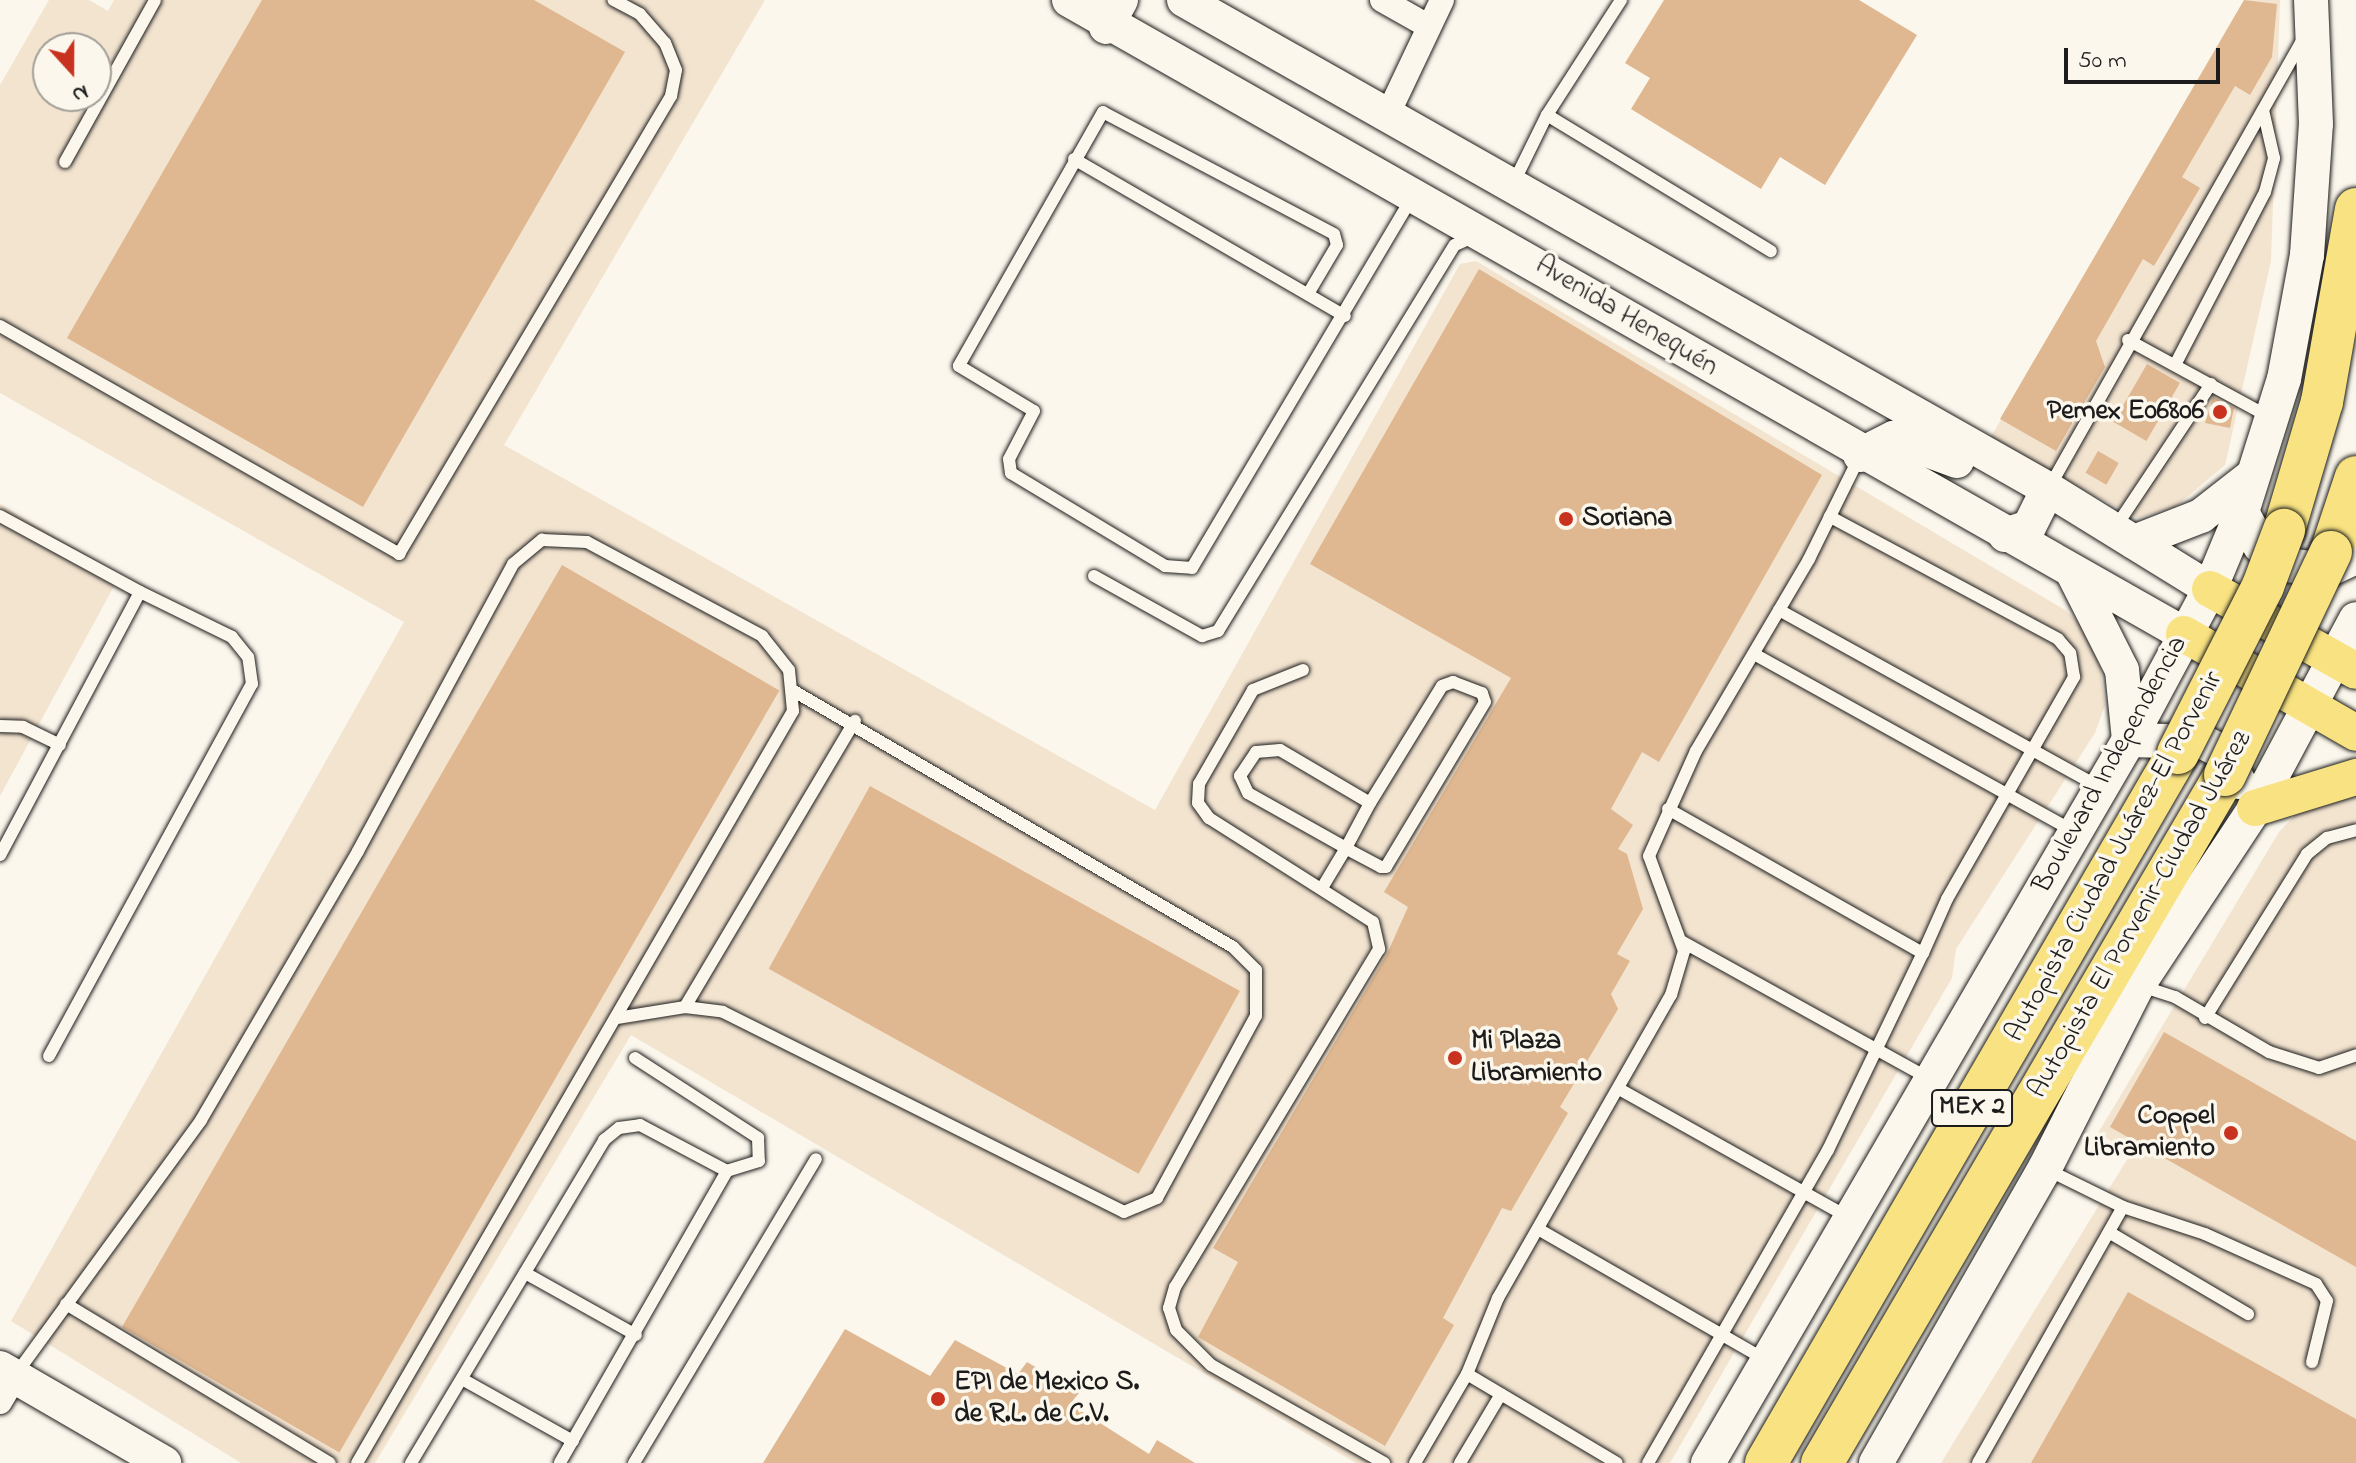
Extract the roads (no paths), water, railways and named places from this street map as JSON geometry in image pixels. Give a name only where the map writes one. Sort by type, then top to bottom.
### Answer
[{"type":"highway","name":"Autopista Ciudad Juárez-El Porvenir","points":[[1766,1463],[2178,753],[2263,586],[2322,402],[2356,209]]},
{"type":"highway","name":"Autopista El Porvenir-Ciudad Juárez","points":[[1822,1463],[2225,775],[2326,565],[2356,477]]},
{"type":"main road","name":"Avenida Henequén","points":[[1069,0],[1114,13],[1414,195],[1483,232],[1860,455],[2184,634]]},
{"type":"main road","name":"Avenida Henequén","points":[[1184,0],[2048,489],[2210,589]]},
{"type":"main road","name":"Boulevard Independencia","points":[[1708,1463],[1928,1078],[2102,788],[2210,589],[2242,512],[2272,418],[2310,224],[2316,124],[2312,11]]},
{"type":"main road","points":[[1483,232],[1512,186]]},
{"type":"main road","points":[[1860,455],[1894,438],[1977,469],[2012,470]]},
{"type":"main road","points":[[2124,535],[2201,516],[2252,476]]},
{"type":"main road","points":[[2005,535],[2029,527],[2048,489]]},
{"type":"main road","points":[[2242,512],[2260,546],[2286,565],[2328,570],[2356,557]]},
{"type":"main road","points":[[2074,575],[2122,670],[2129,740],[2172,737],[2223,752],[2236,770],[2243,800],[2233,838]]},
{"type":"main road","points":[[2210,589],[2346,666]]},
{"type":"main road","points":[[1876,1463],[2045,1168],[2138,985],[2255,808],[2311,706],[2346,666],[2356,619]]},
{"type":"main road","points":[[2184,634],[2356,733]]},
{"type":"main road","points":[[2255,808],[2356,777]]},
{"type":"main road","points":[[5,1382],[164,1463]]},
{"type":"street","points":[[1382,0],[1428,26]]},
{"type":"street","points":[[1387,116],[1442,0]]},
{"type":"lane","points":[[65,162],[155,0]]},
{"type":"lane","points":[[0,326],[399,554],[671,96],[676,70],[665,43],[640,14],[614,0]]},
{"type":"lane","points":[[1512,186],[1547,115],[1621,0]]},
{"type":"lane","points":[[2048,489],[2128,340],[2263,110],[2312,11]]},
{"type":"lane","points":[[2176,363],[2265,192],[2274,158],[2263,110]]},
{"type":"lane","points":[[1308,294],[1337,245],[1324,226],[1108,112],[1099,114],[959,366],[1034,411],[1009,459],[1011,473],[1165,566],[1180,571],[1198,565],[1414,195]]},
{"type":"lane","points":[[1547,115],[1771,251]]},
{"type":"lane","points":[[1074,159],[1345,316]]},
{"type":"lane","points":[[1094,576],[1202,636],[1218,631],[1455,245],[1483,232]]},
{"type":"lane","points":[[2128,340],[2176,363],[2272,418]]},
{"type":"lane","points":[[2124,535],[2211,384]]},
{"type":"lane","points":[[1415,1463],[1467,1374],[1488,1320],[1619,1089],[1683,967],[1681,941],[1649,856],[1696,751],[1779,610],[1860,455]]},
{"type":"lane","points":[[0,516],[140,592],[232,637],[248,657],[252,684],[49,1056]]},
{"type":"lane","points":[[1648,1463],[1801,1194],[1877,1050],[1947,899],[2034,752],[2074,677],[2070,653],[2058,639],[1830,517]]},
{"type":"lane","points":[[5,1382],[201,1120],[524,551],[542,540],[587,542],[762,636],[789,670],[792,690],[787,728],[357,1463]]},
{"type":"lane","points":[[0,855],[140,592]]},
{"type":"lane","points":[[1779,610],[2102,788]]},
{"type":"lane","points":[[1754,654],[2076,833]]},
{"type":"lane","points":[[1303,670],[1253,690],[1196,794],[1209,818],[1373,922],[1379,949],[1175,1287],[1169,1308],[1176,1330],[1211,1365],[1384,1463]]},
{"type":"lane","points":[[1322,888],[1346,848],[1370,803],[1442,686],[1453,682],[1479,691],[1485,702],[1391,865],[1381,867],[1346,848],[1248,793],[1240,776],[1256,752],[1280,750],[1370,803]]},
{"type":"lane","points":[[617,1018],[685,1007],[723,1012],[1106,1208],[1136,1211],[1157,1198],[1256,1016],[1256,970],[1233,947],[855,721],[792,690]]},
{"type":"lane","points":[[685,1007],[855,721]]},
{"type":"lane","points":[[0,726],[23,727],[60,745]]},
{"type":"lane","points":[[1668,809],[1923,953]]},
{"type":"lane","points":[[2205,1018],[2307,854],[2327,838],[2356,830]]},
{"type":"lane","points":[[1681,941],[1928,1078]]},
{"type":"lane","points":[[2138,985],[2175,997],[2205,1018],[2269,1052],[2319,1068],[2356,1055]]},
{"type":"lane","points":[[560,1463],[636,1335],[727,1171],[759,1161],[758,1138],[635,1058]]},
{"type":"lane","points":[[1619,1089],[1801,1194],[1848,1217]]},
{"type":"lane","points":[[411,1463],[604,1140],[619,1128],[640,1125],[727,1171]]},
{"type":"lane","points":[[634,1463],[816,1159]]},
{"type":"lane","points":[[2045,1168],[2123,1207],[2205,1234],[2316,1284],[2327,1301],[2312,1362]]},
{"type":"lane","points":[[1978,1463],[2112,1234],[2123,1207]]},
{"type":"lane","points":[[1538,1229],[1723,1332],[1766,1360]]},
{"type":"lane","points":[[2112,1234],[2248,1314]]},
{"type":"lane","points":[[525,1273],[636,1335]]},
{"type":"lane","points":[[66,1304],[330,1463]]},
{"type":"lane","points":[[1467,1374],[1617,1463]]},
{"type":"lane","points":[[462,1379],[573,1441]]},
{"type":"lane","points":[[1460,1463],[1501,1394]]},
{"type":"place","name":"Pemex E06806","points":[[2220,412]]},
{"type":"place","name":"Soriana","points":[[1566,519]]},
{"type":"place","name":"Mi Plaza Libramiento","points":[[1455,1058]]},
{"type":"place","name":"Coppel Libramiento","points":[[2231,1133]]},
{"type":"place","name":"EPI de Mexico S. de R.L. de C.V.","points":[[938,1399]]}]
